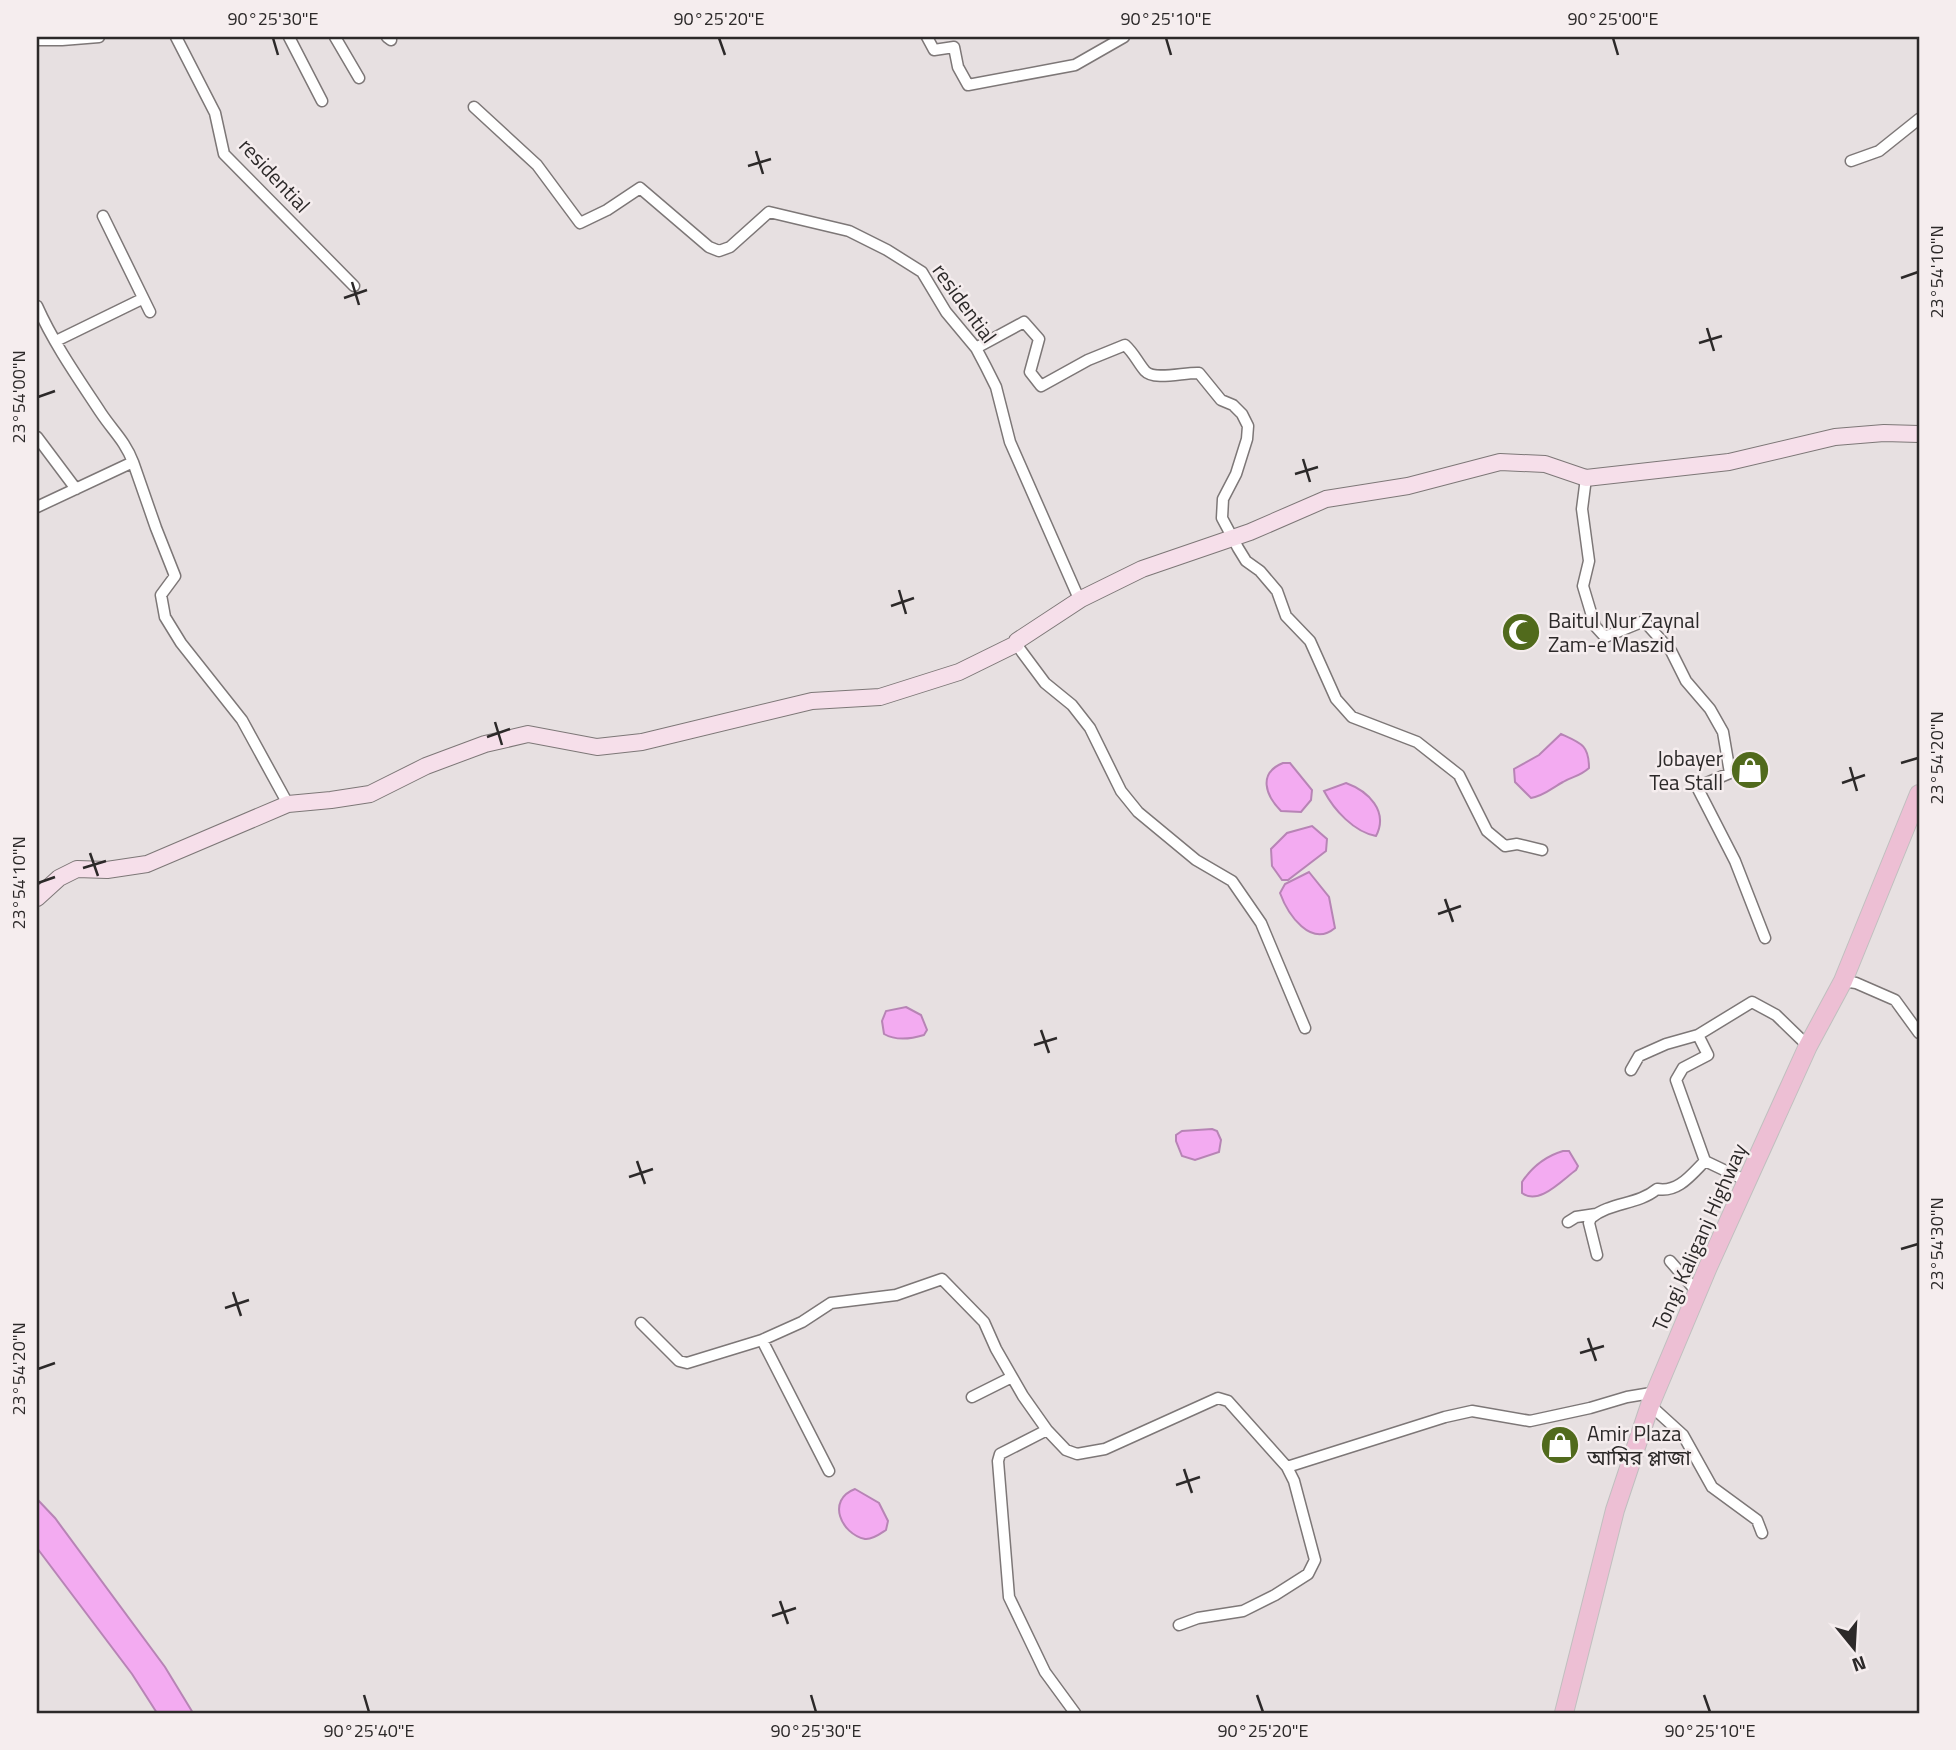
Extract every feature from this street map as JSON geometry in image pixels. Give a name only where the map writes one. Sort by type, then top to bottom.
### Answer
[{"type":"main road","name":"Tongi Kaliganj Highway","points":[[1564,1713],[1615,1510],[1654,1398],[1697,1292],[1808,1046],[1843,981],[1919,794]]},
{"type":"street","points":[[37,40],[99,37]]},
{"type":"street","name":"residential","points":[[176,37],[215,113],[223,154],[354,286]]},
{"type":"street","points":[[289,37],[322,101]]},
{"type":"street","points":[[335,37],[359,78]]},
{"type":"street","points":[[927,37],[934,50],[954,47],[958,66],[968,85],[1076,65],[1124,37]]},
{"type":"street","name":"residential","points":[[474,107],[537,165],[580,223],[607,210],[640,188],[709,247],[719,251],[730,247],[769,212],[849,230],[922,272],[946,312],[975,348],[996,387],[1010,442],[1081,599]]},
{"type":"street","points":[[1852,160],[1879,151],[1919,120]]},
{"type":"street","points":[[103,216],[150,312]]},
{"type":"street","points":[[56,341],[142,299]]},
{"type":"street","points":[[37,306],[75,376],[124,441],[133,462],[175,576],[161,595],[165,617],[181,643],[242,720],[288,804]]},
{"type":"street","points":[[975,348],[1024,322],[1039,340],[1030,372],[1041,386],[1088,360],[1125,345],[1136,355],[1146,374],[1156,377],[1186,372],[1199,373],[1221,400],[1233,405],[1242,414],[1248,426],[1247,439],[1236,474],[1223,499],[1222,517],[1246,561],[1260,571],[1278,591],[1286,616],[1310,641],[1336,699],[1352,717],[1417,742],[1459,775],[1487,831],[1505,846],[1517,844],[1542,850]]},
{"type":"street","points":[[37,898],[59,878],[78,869],[107,870],[147,864],[288,804],[370,794],[426,766],[485,744],[528,734],[597,747],[614,747],[811,701],[880,697],[959,672],[1016,644],[1081,599],[1142,569],[1250,533],[1326,499],[1408,486],[1500,463],[1545,464],[1586,478],[1729,462],[1835,437],[1884,433],[1919,434]]},
{"type":"street","points":[[37,437],[76,489]]},
{"type":"street","points":[[37,506],[133,462]]},
{"type":"street","points":[[1586,478],[1582,509],[1589,561],[1583,586],[1595,626],[1605,637],[1644,621],[1671,651],[1686,681],[1710,709],[1723,732],[1730,773],[1697,787],[1735,861],[1765,938]]},
{"type":"street","points":[[1016,644],[1045,682],[1072,705],[1090,728],[1121,791],[1138,812],[1196,860],[1232,881],[1261,923],[1305,1028]]},
{"type":"street","points":[[1843,981],[1856,983],[1895,1000],[1919,1033]]},
{"type":"street","points":[[1631,1070],[1639,1056],[1666,1044],[1698,1035],[1752,1002],[1776,1015],[1808,1046]]},
{"type":"street","points":[[1698,1035],[1708,1055],[1683,1068],[1676,1080],[1704,1161],[1747,1181]]},
{"type":"street","points":[[1568,1222],[1596,1214],[1621,1202],[1629,1203],[1657,1189],[1666,1191],[1679,1186],[1704,1161]]},
{"type":"street","points":[[1596,1214],[1589,1223],[1597,1255]]},
{"type":"street","points":[[1670,1261],[1697,1292]]},
{"type":"street","points":[[641,1322],[683,1364],[762,1340],[802,1322],[831,1303],[896,1294],[942,1279],[985,1322],[1023,1396],[1047,1430],[1066,1450],[1077,1454],[1096,1451],[1129,1440],[1218,1398],[1227,1401],[1287,1467],[1294,1481],[1315,1560],[1308,1574],[1243,1611],[1198,1618],[1180,1625]]},
{"type":"street","points":[[762,1340],[829,1471]]},
{"type":"street","points":[[972,1397],[1012,1377]]},
{"type":"street","points":[[1287,1467],[1472,1411],[1530,1422],[1627,1397],[1654,1398],[1683,1435],[1712,1487],[1757,1520],[1762,1533]]},
{"type":"street","points":[[1047,1430],[1000,1454],[998,1461],[1009,1597],[1045,1672],[1075,1713]]},
{"type":"shaded area","points":[[1561,734],[1582,746],[1587,754],[1589,768],[1544,794],[1531,798],[1515,782],[1514,769],[1539,755]]},
{"type":"shaded area","points":[[1283,763],[1290,763],[1312,790],[1311,800],[1301,812],[1281,811],[1268,791],[1267,778],[1270,772]]},
{"type":"shaded area","points":[[1346,783],[1362,791],[1378,810],[1380,818],[1376,836],[1360,830],[1345,819],[1324,791]]},
{"type":"shaded area","points":[[1312,826],[1327,839],[1326,851],[1288,880],[1282,880],[1272,866],[1271,849],[1287,833]]},
{"type":"shaded area","points":[[1309,872],[1329,897],[1335,928],[1326,933],[1309,932],[1302,926],[1289,911],[1280,893],[1285,884]]},
{"type":"shaded area","points":[[906,1007],[921,1015],[927,1030],[924,1035],[904,1039],[884,1034],[882,1021],[886,1011]]},
{"type":"shaded area","points":[[1182,1131],[1217,1131],[1221,1140],[1219,1152],[1195,1160],[1182,1156],[1176,1135]]},
{"type":"shaded area","points":[[1569,1151],[1578,1166],[1576,1170],[1543,1194],[1529,1196],[1522,1193],[1522,1182],[1530,1172],[1545,1159]]},
{"type":"shaded area","points":[[855,1489],[879,1503],[888,1521],[886,1530],[873,1538],[856,1536],[849,1531],[840,1516],[841,1501]]},
{"type":"shaded area","points":[[37,1499],[55,1518],[165,1667],[193,1713],[157,1713],[132,1674],[37,1548]]},
{"type":"place","name":"Baitul Nur Zaynal Zam-e Maszid","points":[[1521,632]]},
{"type":"place","name":"Jobayer Tea Stall","points":[[1750,770]]},
{"type":"place","name":"Amir Plaza আমির প্লাজা","points":[[1560,1445]]}]
